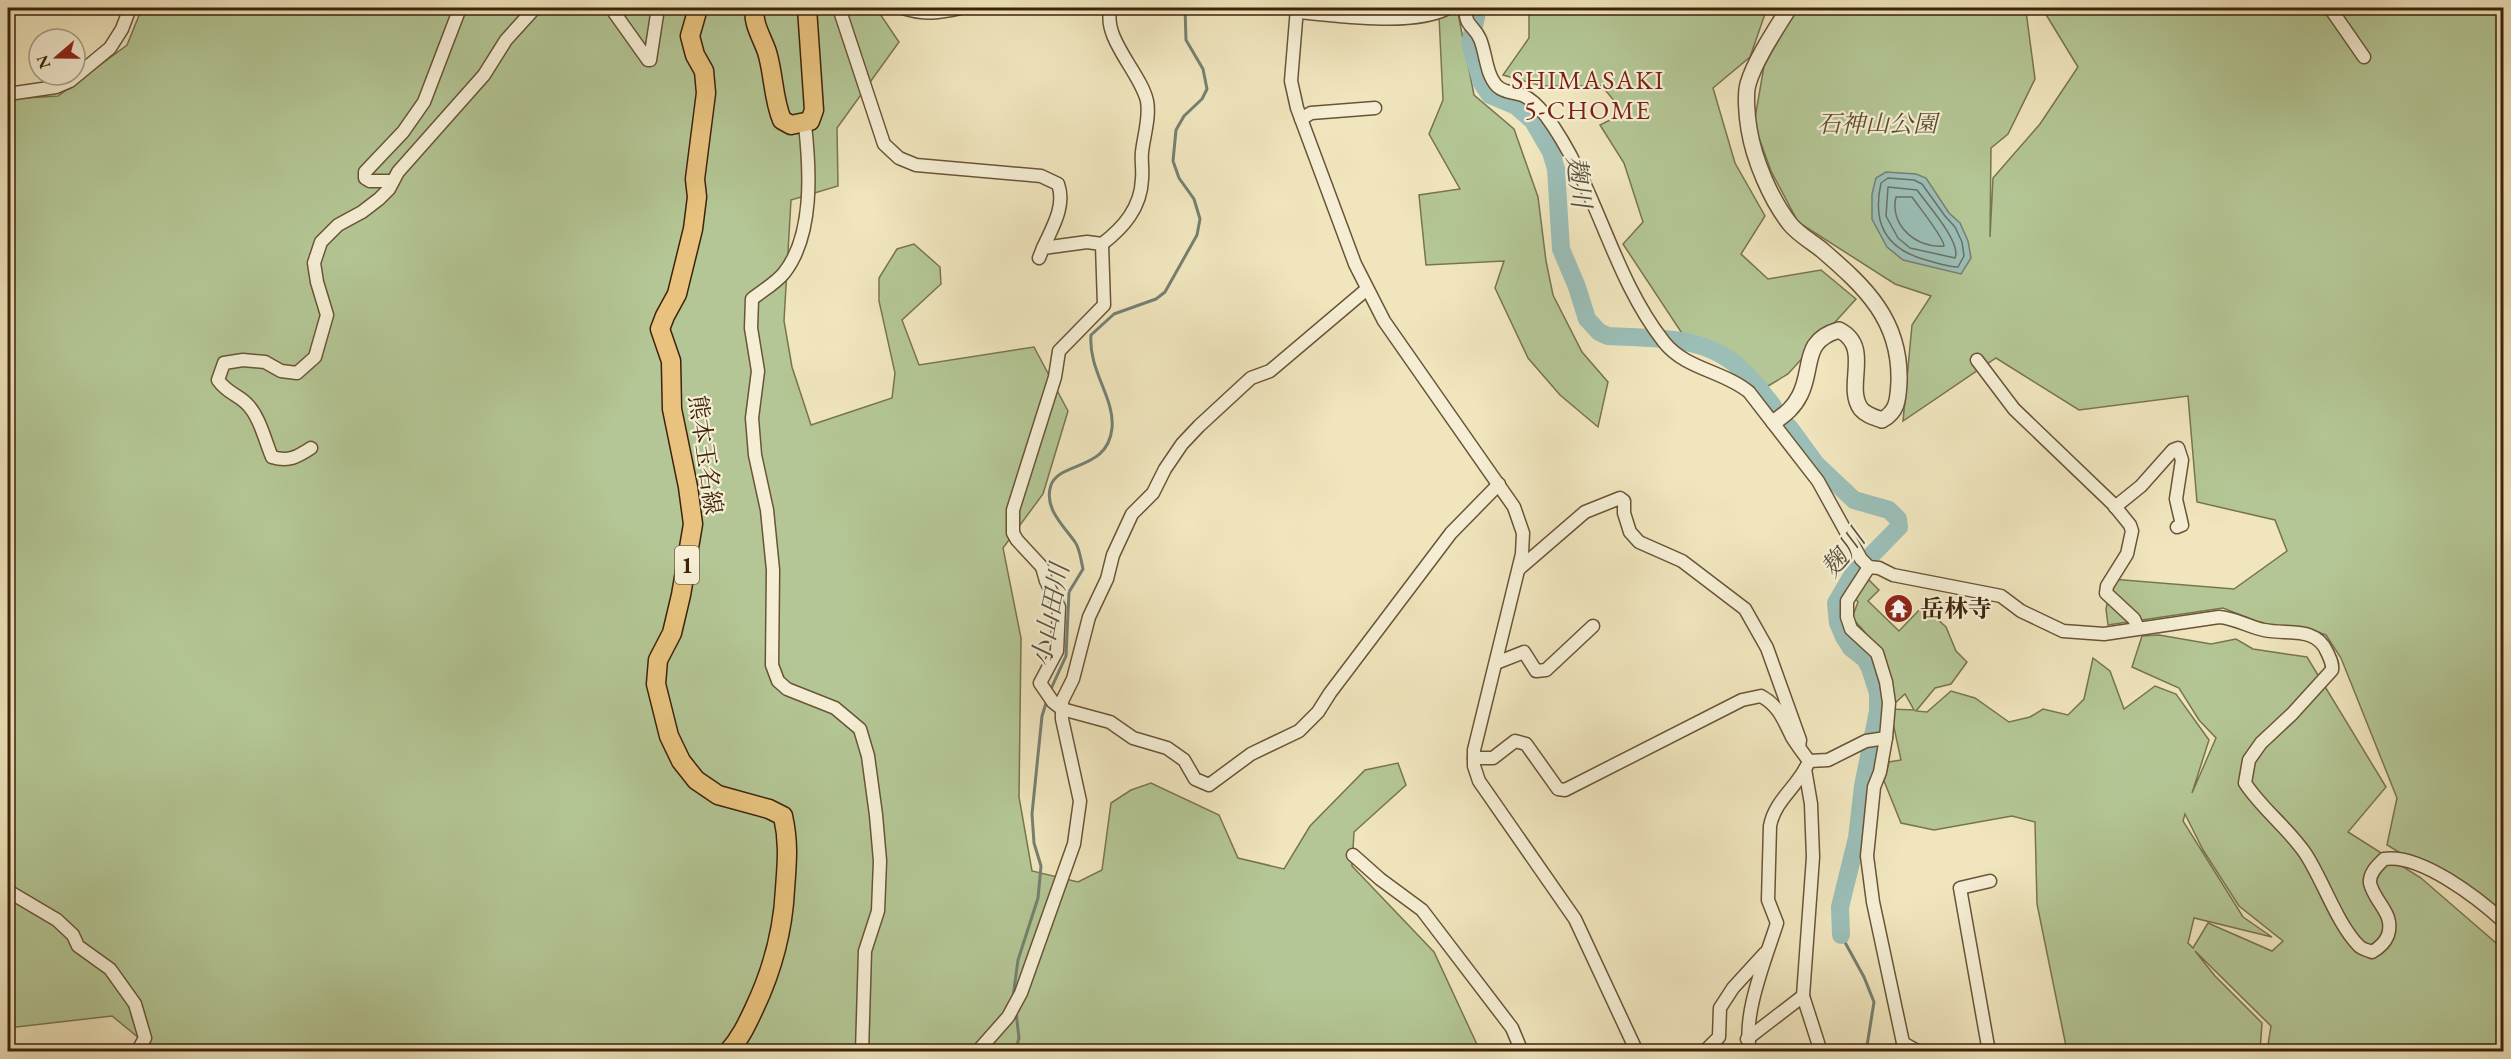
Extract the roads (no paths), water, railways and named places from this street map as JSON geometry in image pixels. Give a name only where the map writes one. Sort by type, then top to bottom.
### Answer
[{"type":"main road","name":"熊本玉名線","points":[[698,8],[690,36],[694,56],[704,71],[706,93],[695,179],[696,208],[677,294],[660,329],[671,361],[672,409],[693,524],[681,595],[672,633],[658,660],[656,684],[669,736],[681,761],[696,780],[718,795],[769,809],[783,816],[789,857],[784,910],[775,959],[748,1023],[728,1052]]},
{"type":"main road","points":[[755,8],[755,22],[771,69],[777,107],[782,120],[791,124],[810,121],[814,110],[807,8]]},
{"type":"street","points":[[8,94],[56,87],[70,81],[110,48],[122,29],[130,8]]},
{"type":"street","points":[[393,181],[370,181],[365,178],[365,172],[403,132],[424,102],[460,8]]},
{"type":"street","points":[[311,448],[295,459],[283,460],[272,457],[254,412],[247,403],[225,391],[218,380],[224,363],[243,360],[265,362],[281,371],[297,373],[315,357],[327,315],[314,263],[321,242],[338,225],[362,213],[379,200],[389,189],[398,172],[484,75],[523,18],[535,8]]},
{"type":"street","points":[[611,8],[650,60],[658,8]]},
{"type":"street","points":[[839,8],[885,144],[898,158],[916,165],[1041,176],[1058,184],[1062,195],[1057,217],[1041,253],[1087,242],[1102,244]]},
{"type":"street","points":[[903,8],[933,14],[961,8]]},
{"type":"street","points":[[977,1052],[1008,1017],[1021,993],[1074,844],[1080,801],[1058,705],[1040,683],[1057,651],[1059,607],[1042,567],[1017,540],[1012,523],[1013,510],[1055,377],[1059,351],[1104,305],[1102,244],[1133,214],[1142,182],[1142,154],[1148,114],[1147,99],[1117,42],[1108,16],[1111,8]]},
{"type":"street","points":[[1448,8],[1432,15],[1384,18],[1345,11],[1297,10],[1291,81],[1301,119],[1355,264],[1367,289],[1384,321],[1514,507],[1523,533],[1519,570],[1474,750],[1479,781],[1579,926],[1637,1052]]},
{"type":"street","points":[[1466,8],[1467,22],[1479,36],[1496,85],[1504,91],[1522,95],[1532,101],[1546,116],[1575,164],[1646,316],[1664,343],[1677,356],[1737,382],[1749,392],[1818,481],[1866,564],[1893,575],[2001,596],[2021,611],[2052,628],[2063,631],[2095,634],[2226,618],[2265,630],[2314,635],[2325,646],[2332,670],[2292,714],[2261,742],[2249,760],[2245,783],[2256,801],[2281,822],[2306,854],[2349,933],[2361,948],[2372,952],[2378,949],[2387,938],[2390,926],[2388,915],[2370,882],[2371,874],[2384,859],[2406,859],[2422,866],[2479,900],[2504,922]]},
{"type":"street","points":[[1774,422],[1788,412],[1802,393],[1812,349],[1825,334],[1839,330],[1849,335],[1855,343],[1857,399],[1860,408],[1868,415],[1882,420],[1890,416],[1898,403],[1899,367],[1890,331],[1875,300],[1849,273],[1791,224],[1759,170],[1748,127],[1748,85],[1789,8]]},
{"type":"street","points":[[2330,8],[2364,57]]},
{"type":"street","points":[[1301,119],[1311,113],[1375,108]]},
{"type":"street","points":[[810,121],[805,125],[809,162],[806,215],[797,252],[783,274],[752,299],[751,328],[758,371],[752,418],[755,455],[767,510],[773,570],[772,665],[778,681],[787,689],[834,708],[849,718],[860,729],[868,756],[880,861],[878,911],[865,951],[862,1052]]},
{"type":"street","points":[[1058,705],[1072,679],[1089,616],[1107,579],[1113,555],[1132,514],[1153,494],[1165,469],[1182,444],[1198,426],[1251,378],[1270,371],[1367,289]]},
{"type":"street","points":[[1977,360],[2013,409],[2115,507],[2132,531],[2127,554],[2107,586],[2106,593],[2134,619],[2138,628]]},
{"type":"street","points":[[2115,507],[2141,486],[2173,450],[2178,448],[2182,460],[2176,499],[2182,525],[2177,528]]},
{"type":"street","points":[[1058,705],[1110,722],[1133,738],[1167,748],[1184,760],[1195,779],[1209,785],[1251,754],[1299,731],[1318,712],[1451,533],[1498,484]]},
{"type":"street","points":[[1519,570],[1585,512],[1620,498],[1624,501],[1624,513],[1630,532],[1639,542],[1682,561],[1745,609],[1767,648],[1800,740],[1799,747]]},
{"type":"street","points":[[1866,564],[1847,601],[1846,617],[1851,629],[1877,653],[1886,682],[1889,703],[1880,772],[1874,787],[1867,856],[1873,902],[1904,1047],[1919,1052]]},
{"type":"street","points":[[1496,663],[1524,652],[1536,671],[1546,670],[1593,626]]},
{"type":"street","points":[[1474,758],[1493,758],[1515,741],[1526,744],[1558,789],[1565,790],[1742,700],[1761,696],[1772,702],[1782,714],[1807,765],[1813,857],[1803,996],[1821,1052]]},
{"type":"street","points":[[1749,1045],[1759,976],[1777,923],[1768,900],[1772,815],[1782,797],[1807,765],[1836,758],[1866,741],[1884,737]]},
{"type":"street","points":[[1353,855],[1380,879],[1422,910],[1512,1028],[1522,1052]]},
{"type":"street","points":[[1989,1052],[1960,888],[1990,881]]},
{"type":"street","points":[[8,891],[57,920],[73,935],[78,946],[110,969],[135,1004],[145,1038],[137,1052]]},
{"type":"street","points":[[1704,1052],[1719,1037],[1720,1008],[1733,988],[1770,947]]},
{"type":"street","points":[[1749,1045],[1803,996]]},
{"type":"water","points":[[1886,172],[1916,174],[1926,178],[1949,213],[1960,223],[1968,241],[1971,258],[1961,274],[1903,260],[1887,247],[1872,219],[1872,194],[1876,178]]},
{"type":"waterway","name":"小山田川","points":[[1050,691],[1066,656],[1069,592],[1083,569],[1077,545],[1052,509],[1049,493],[1056,477],[1093,459],[1102,452],[1109,442],[1112,428],[1110,406],[1093,360],[1091,335],[1114,314],[1156,299],[1165,292],[1197,235],[1200,219],[1194,199],[1179,178],[1173,161],[1176,130],[1184,116],[1202,99],[1207,89],[1203,69],[1186,40],[1185,8]]},
{"type":"waterway","name":"麹川","points":[[1478,8],[1470,44],[1482,83],[1490,95],[1516,106],[1533,121],[1551,152],[1556,169],[1561,249],[1587,319],[1599,332],[1608,336],[1680,341],[1713,350],[1729,359],[1743,371],[1773,406]]},
{"type":"waterway","name":"麹川","points":[[1789,427],[1816,464],[1854,500],[1889,510],[1898,519],[1899,527],[1853,574],[1836,603],[1838,623],[1844,637],[1851,648],[1865,659],[1878,693],[1878,711],[1863,786],[1857,838],[1840,907],[1841,935]]},
{"type":"waterway","name":"小山田川","points":[[1013,997],[1018,960],[1038,898],[1041,866],[1034,843],[1032,814],[1042,716],[1047,700]]},
{"type":"waterway","points":[[1841,935],[1864,977],[1874,1002],[1866,1052]]},
{"type":"waterway","name":"小山田川","points":[[1015,1052],[1019,1038],[1016,1012]]},
{"type":"place","name":"岳林寺","points":[[1899,608]]},
{"type":"district","name":"SHIMASAKI 5-CHOME","points":[[1588,94]]},
{"type":"park label","name":"石神山公園","points":[[1877,123]]}]
